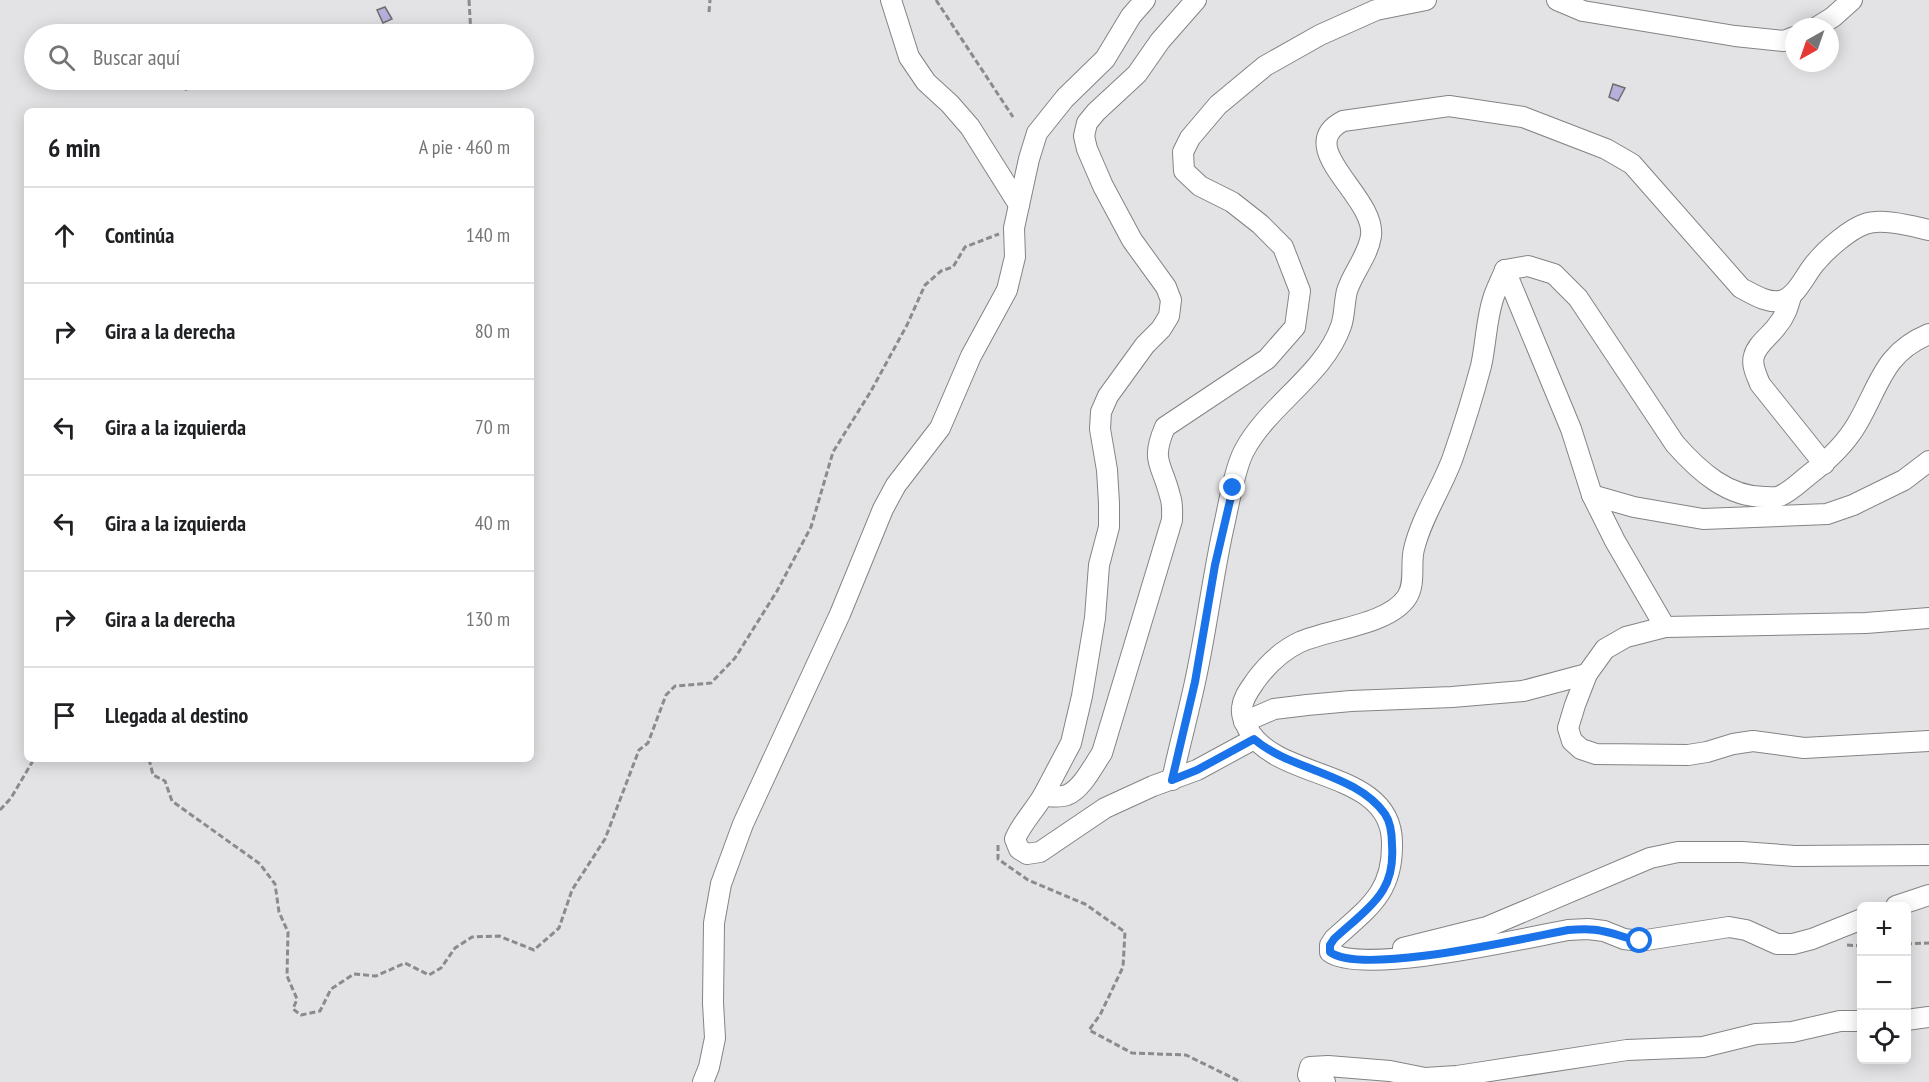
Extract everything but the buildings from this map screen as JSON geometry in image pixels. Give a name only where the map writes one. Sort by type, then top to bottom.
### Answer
[{"type":"street","points":[[891,0],[909,57],[926,82],[950,104],[970,128],[1019,205]]},
{"type":"street","points":[[703,1082],[709,1067],[715,1038],[714,923],[721,884],[743,824],[840,614],[883,509],[896,485],[940,428],[971,356],[1007,290],[1015,257],[1014,228],[1029,159],[1038,133],[1065,98],[1105,59],[1131,16],[1146,0]]},
{"type":"street","points":[[1196,0],[1167,32],[1137,74],[1096,112],[1087,123],[1084,136],[1087,149],[1103,186],[1132,240],[1166,287],[1171,300],[1169,316],[1161,329],[1145,345],[1108,396],[1101,412],[1100,429],[1107,470],[1109,527],[1098,565],[1095,618],[1082,696],[1071,743],[1043,796],[1019,828],[1015,838],[1019,849],[1027,854],[1040,852],[1105,808],[1197,770],[1274,710],[1351,701],[1452,697],[1523,691],[1587,674]]},
{"type":"street","points":[[1043,796],[1069,795],[1081,783],[1102,753],[1172,520],[1171,498],[1158,463],[1157,444],[1165,426],[1267,360],[1295,327],[1300,291],[1283,247],[1260,224],[1232,202],[1200,186],[1184,171],[1183,152],[1190,138],[1218,105],[1265,66],[1320,35],[1376,10],[1426,0]]},
{"type":"street","points":[[1557,0],[1583,11],[1735,36],[1785,41]]},
{"type":"street","points":[[1831,18],[1852,0]]},
{"type":"street","points":[[1172,780],[1195,682],[1215,565],[1243,453],[1264,421],[1321,361],[1341,327],[1348,290],[1371,236],[1367,214],[1352,188],[1333,164],[1327,149],[1326,138],[1333,126],[1343,121],[1449,106],[1523,117],[1606,149],[1632,164],[1741,288],[1763,300],[1781,301],[1791,296]]},
{"type":"street","points":[[1824,464],[1760,384],[1754,369],[1753,358],[1758,346],[1779,324],[1787,311],[1791,296],[1817,261],[1841,239],[1865,224],[1893,223],[1929,230]]},
{"type":"street","points":[[1505,270],[1528,266],[1554,274],[1578,298],[1674,444],[1693,465],[1716,483],[1755,497],[1780,497],[1824,464],[1856,427],[1889,363],[1912,341],[1929,334]]},
{"type":"street","points":[[1505,270],[1571,429],[1592,495],[1614,541],[1665,627]]},
{"type":"street","points":[[1505,270],[1492,300],[1481,365],[1453,459],[1426,515],[1413,550],[1412,580],[1408,596],[1397,608],[1381,618],[1300,642],[1281,654],[1263,671],[1246,694],[1242,709],[1249,731],[1280,757],[1351,786],[1386,814],[1392,832],[1392,852],[1390,872],[1383,890],[1334,939],[1330,945],[1330,952],[1336,957],[1358,960],[1438,955],[1568,930],[1588,929],[1640,941],[1729,927],[1746,930],[1777,944],[1793,944],[1857,921]]},
{"type":"street","points":[[1592,495],[1634,507],[1703,519],[1827,514],[1853,505],[1904,480],[1929,461]]},
{"type":"street","points":[[1755,497],[1768,516]]},
{"type":"street","points":[[1929,618],[1866,623],[1665,627],[1626,636],[1605,649],[1587,674],[1568,728],[1572,741],[1581,749],[1596,754],[1688,754],[1753,741],[1804,748],[1929,741]]},
{"type":"street","points":[[1358,960],[1487,927],[1650,858],[1678,852],[1929,855]]},
{"type":"street","points":[[1908,902],[1929,895]]},
{"type":"street","points":[[1911,1019],[1929,1017]]},
{"type":"street","points":[[1325,1082],[1308,1075],[1310,1067],[1328,1066],[1390,1071],[1425,1078],[1457,1076],[1627,1050],[1703,1047],[1756,1034],[1792,1032],[1840,1022],[1857,1021]]},
{"type":"path","points":[[469,0],[470,24]]},
{"type":"path","points":[[709,12],[710,0]]},
{"type":"path","points":[[936,0],[1013,117]]},
{"type":"path","points":[[150,762],[153,774],[165,780],[172,801],[260,864],[275,884],[279,912],[288,932],[287,976],[297,999],[293,1009],[301,1015],[320,1011],[331,989],[354,974],[376,976],[405,963],[429,975],[441,968],[455,948],[472,937],[498,936],[534,951],[559,928],[572,890],[605,839],[639,750],[648,743],[666,695],[675,686],[711,683],[735,658],[777,591],[810,527],[833,452],[908,325],[925,285],[941,271],[953,267],[965,247],[1014,228]]},
{"type":"path","points":[[0,810],[11,798],[32,762]]},
{"type":"path","points":[[998,841],[998,859],[1028,880],[1085,904],[1125,932],[1123,967],[1100,1015],[1089,1030],[1132,1053],[1186,1055],[1241,1082]]},
{"type":"path","points":[[1911,944],[1929,943]]},
{"type":"route","points":[[1233,488],[1215,565],[1195,682],[1172,780],[1197,770],[1254,739],[1280,757],[1351,786],[1386,814],[1392,832],[1390,872],[1383,890],[1330,945],[1330,952],[1336,957],[1358,960],[1438,955],[1568,930],[1604,931],[1624,939],[1640,941]]}]
